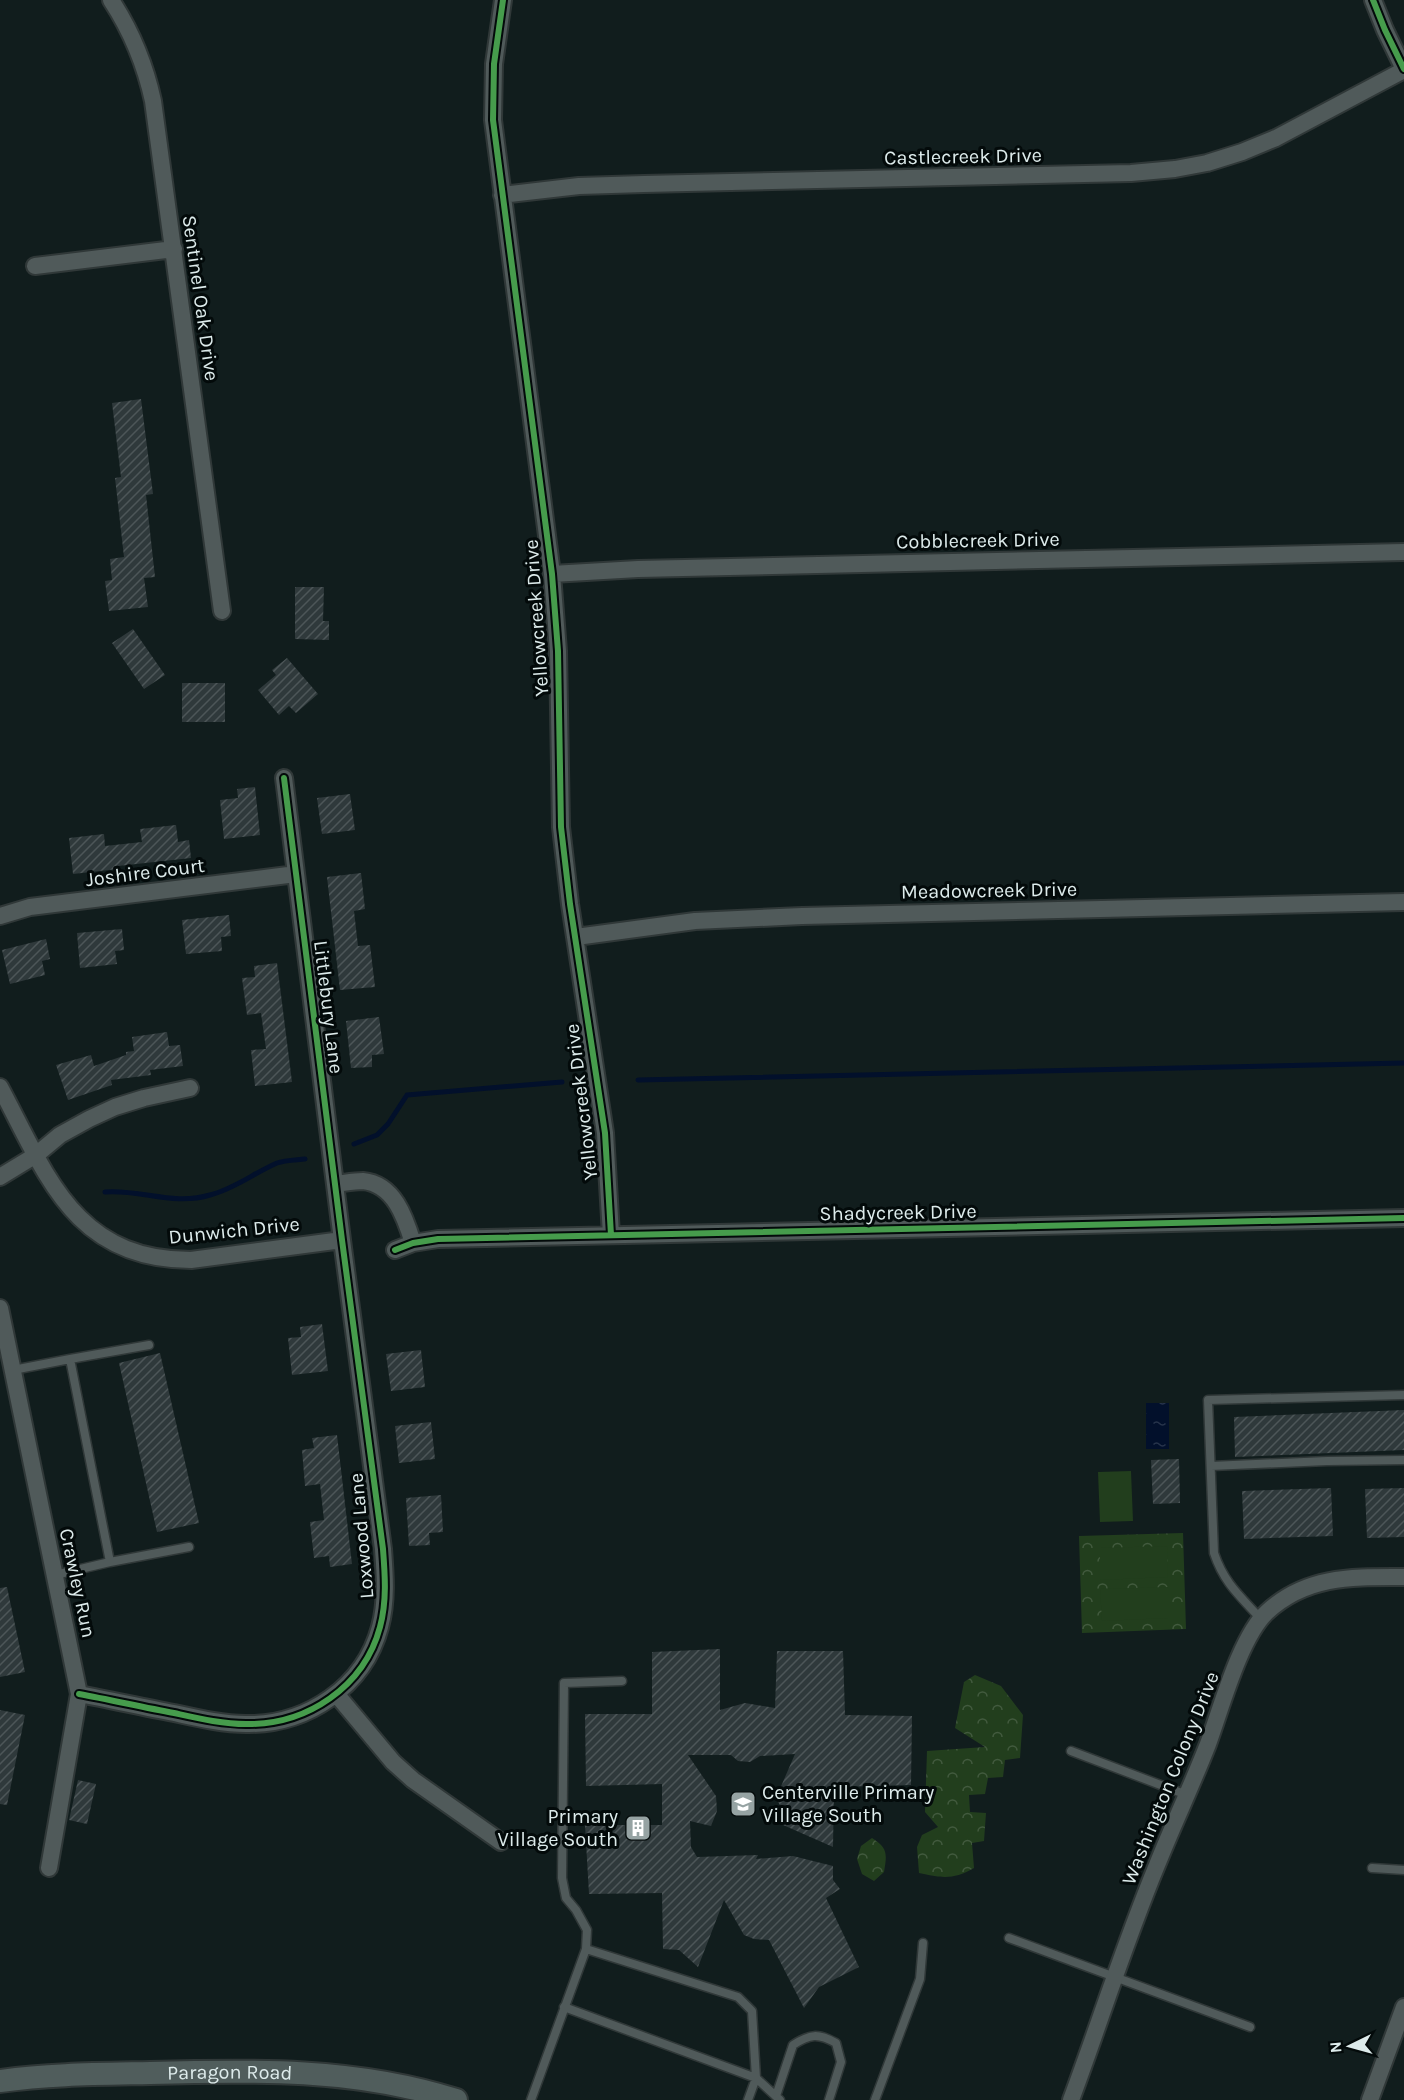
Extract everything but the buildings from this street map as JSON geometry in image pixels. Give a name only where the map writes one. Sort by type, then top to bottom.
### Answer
[{"type":"street","name":"Sentinel Oak Drive","points":[[111,0],[138,47],[153,101],[222,611]]},
{"type":"street","name":"Yellowcreek Drive","points":[[504,0],[494,64],[493,120],[552,574],[558,651],[561,827],[605,1133],[611,1235]]},
{"type":"street","points":[[1373,0],[1404,69]]},
{"type":"street","name":"Castlecreek Drive","points":[[502,195],[579,186],[644,183],[1131,173],[1175,169],[1207,163],[1276,138],[1404,69]]},
{"type":"street","points":[[34,266],[174,249]]},
{"type":"street","name":"Cobblecreek Drive","points":[[552,574],[638,569],[1404,552]]},
{"type":"street","name":"Littlebury Lane","points":[[284,778],[342,1240]]},
{"type":"street","name":"Joshire Court","points":[[0,916],[30,907],[296,874]]},
{"type":"street","name":"Meadowcreek Drive","points":[[576,937],[695,921],[802,916],[1404,902]]},
{"type":"street","name":"Dunwich Drive","points":[[0,1087],[63,1200],[99,1236],[124,1249],[168,1260],[190,1260],[342,1240]]},
{"type":"street","points":[[0,1177],[36,1155],[60,1135],[115,1107],[144,1098],[190,1089]]},
{"type":"street","points":[[335,1184],[361,1181],[373,1183],[384,1189],[393,1197],[406,1221],[414,1243]]},
{"type":"street","name":"Shadycreek Drive","points":[[395,1250],[414,1243],[438,1239],[1404,1218]]},
{"type":"street","name":"Loxwood Lane","points":[[79,1694],[201,1719],[244,1724],[268,1723],[290,1719],[311,1711],[337,1695],[355,1675],[372,1649],[384,1608],[383,1549],[342,1240]]},
{"type":"street","name":"Crawley Run","points":[[0,1308],[79,1694],[49,1868]]},
{"type":"street","name":"Washington Colony Drive","points":[[1071,2100],[1156,1866],[1187,1794],[1236,1666],[1261,1619],[1279,1603],[1322,1582],[1345,1577],[1404,1577]]},
{"type":"street","points":[[337,1695],[393,1762],[413,1780],[501,1842]]},
{"type":"street","points":[[1370,2100],[1404,2007]]},
{"type":"street","name":"Paragon Road","points":[[0,2080],[33,2076],[234,2071],[302,2072],[425,2090],[456,2100]]},
{"type":"lane","points":[[13,1370],[148,1345]]},
{"type":"lane","points":[[70,1359],[110,1562]]},
{"type":"lane","points":[[1261,1619],[1228,1584],[1219,1569],[1214,1553],[1208,1400],[1404,1395]]},
{"type":"lane","points":[[1211,1466],[1327,1461],[1404,1461]]},
{"type":"lane","points":[[55,1575],[189,1547]]},
{"type":"lane","points":[[531,2100],[586,1949],[587,1930],[566,1898],[562,1878],[564,1683],[622,1681]]},
{"type":"lane","points":[[1071,1752],[1187,1794]]},
{"type":"lane","points":[[1372,1868],[1404,1870]]},
{"type":"lane","points":[[1008,1938],[1250,2027]]},
{"type":"lane","points":[[875,2100],[920,1979],[923,1943]]},
{"type":"lane","points":[[586,1949],[738,1997],[752,2011],[756,2078],[748,2100]]},
{"type":"lane","points":[[564,2007],[756,2078],[778,2098],[793,2045],[807,2036],[825,2037],[836,2043],[842,2062],[829,2100]]},
{"type":"green space","points":[[1131,1471],[1133,1521],[1100,1522],[1098,1472]]},
{"type":"green space","points":[[1183,1533],[1186,1629],[1082,1633],[1079,1536]]},
{"type":"green space","points":[[1167,1546],[1168,1577],[1100,1580],[1100,1548]]},
{"type":"green space","points":[[1168,1587],[1168,1618],[1102,1621],[1100,1589]]},
{"type":"green space","points":[[975,1675],[1001,1686],[1023,1715],[1020,1758],[1005,1760],[1003,1777],[988,1778],[985,1794],[969,1795],[970,1812],[986,1813],[984,1841],[972,1843],[974,1868],[960,1875],[947,1877],[919,1873],[917,1847],[922,1835],[938,1827],[925,1812],[927,1751],[985,1747],[955,1728],[964,1682]]},
{"type":"green space","points":[[872,1838],[884,1848],[886,1856],[884,1872],[874,1881],[862,1874],[857,1859],[861,1846]]},
{"type":"water","points":[[1146,1403],[1169,1403],[1169,1449],[1146,1449]]},
{"type":"waterway","points":[[638,1080],[1404,1063]]},
{"type":"waterway","points":[[354,1144],[377,1135],[388,1124],[407,1095],[562,1082]]},
{"type":"waterway","points":[[105,1192],[183,1199],[196,1198],[227,1189],[277,1163],[305,1159]]},
{"type":"cycle path","points":[[503,0],[494,64],[493,120],[552,574],[558,651],[561,827],[570,904],[605,1133],[611,1235]]},
{"type":"cycle path","points":[[1373,0],[1404,69]]},
{"type":"cycle path","points":[[79,1694],[201,1719],[228,1723],[269,1723],[311,1710],[347,1684],[361,1668],[380,1627],[385,1588],[383,1549],[284,778]]},
{"type":"cycle path","points":[[395,1250],[413,1243],[438,1239],[1404,1218]]},
{"type":"place","name":"Centerville Primary Village South","points":[[743,1804]]},
{"type":"place","name":"Primary Village South","points":[[638,1828]]}]
